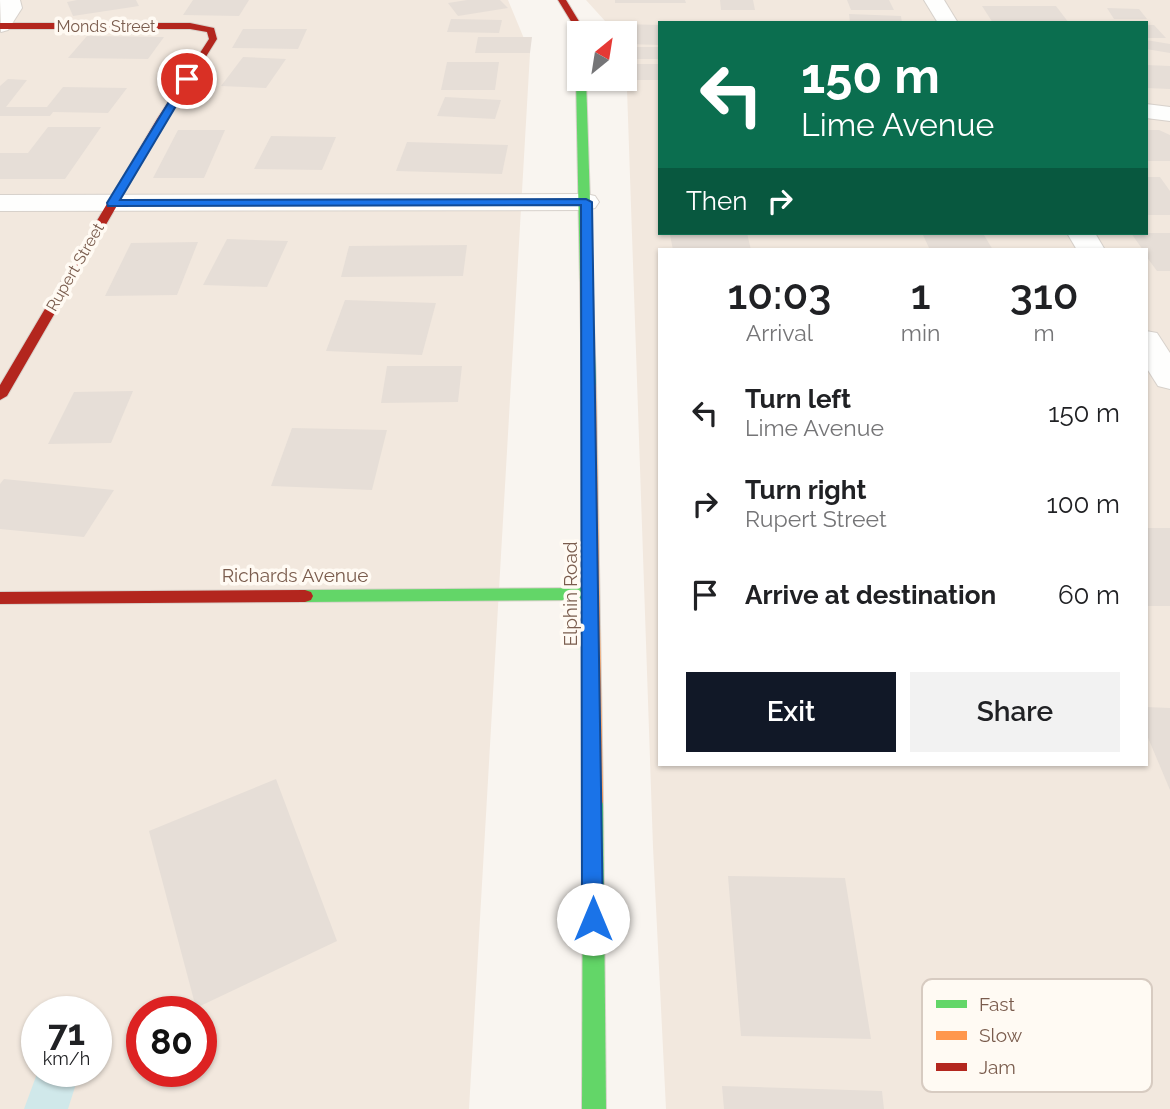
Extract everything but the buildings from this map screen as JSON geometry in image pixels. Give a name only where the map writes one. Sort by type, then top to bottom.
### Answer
[{"type":"main road","points":[[562,0],[575,21]]},
{"type":"main road","name":"Monds Street","points":[[1,26],[190,26],[211,30]]},
{"type":"main road","name":"Rupert Street","points":[[0,396],[112,203],[213,39],[211,30]]},
{"type":"main road","name":"Elphin Road","points":[[581,91],[586,202],[591,594],[594,1109]]},
{"type":"main road","name":"Richards Avenue","points":[[0,598],[591,594]]},
{"type":"street","points":[[1,26],[12,8],[10,0]]},
{"type":"street","points":[[934,0],[947,21]]},
{"type":"street","points":[[1148,111],[1170,114]]},
{"type":"street","points":[[0,203],[586,202]]},
{"type":"street","points":[[1148,343],[1170,379]]},
{"type":"shaded area","points":[[0,0],[508,0],[530,53],[469,1109],[0,1109]]},
{"type":"shaded area","points":[[586,0],[1170,0],[1170,1109],[666,1109],[653,847],[627,91],[637,91],[637,21],[605,21]]},
{"type":"water","points":[[32,1087],[75,1087],[68,1109],[24,1109]]},
{"type":"traffic: fast","points":[[581,91],[589,385]]},
{"type":"traffic: fast","points":[[305,596],[591,594]]},
{"type":"traffic: fast","points":[[593,802],[594,1109]]},
{"type":"traffic: slow","points":[[589,385],[593,802]]},
{"type":"traffic: jam","points":[[562,0],[575,21]]},
{"type":"traffic: jam","points":[[0,26],[190,26],[211,30],[213,39],[162,119],[0,396]]},
{"type":"traffic: jam","points":[[0,598],[305,596]]},
{"type":"route","points":[[187,79],[112,203],[586,202],[593,919]]}]
